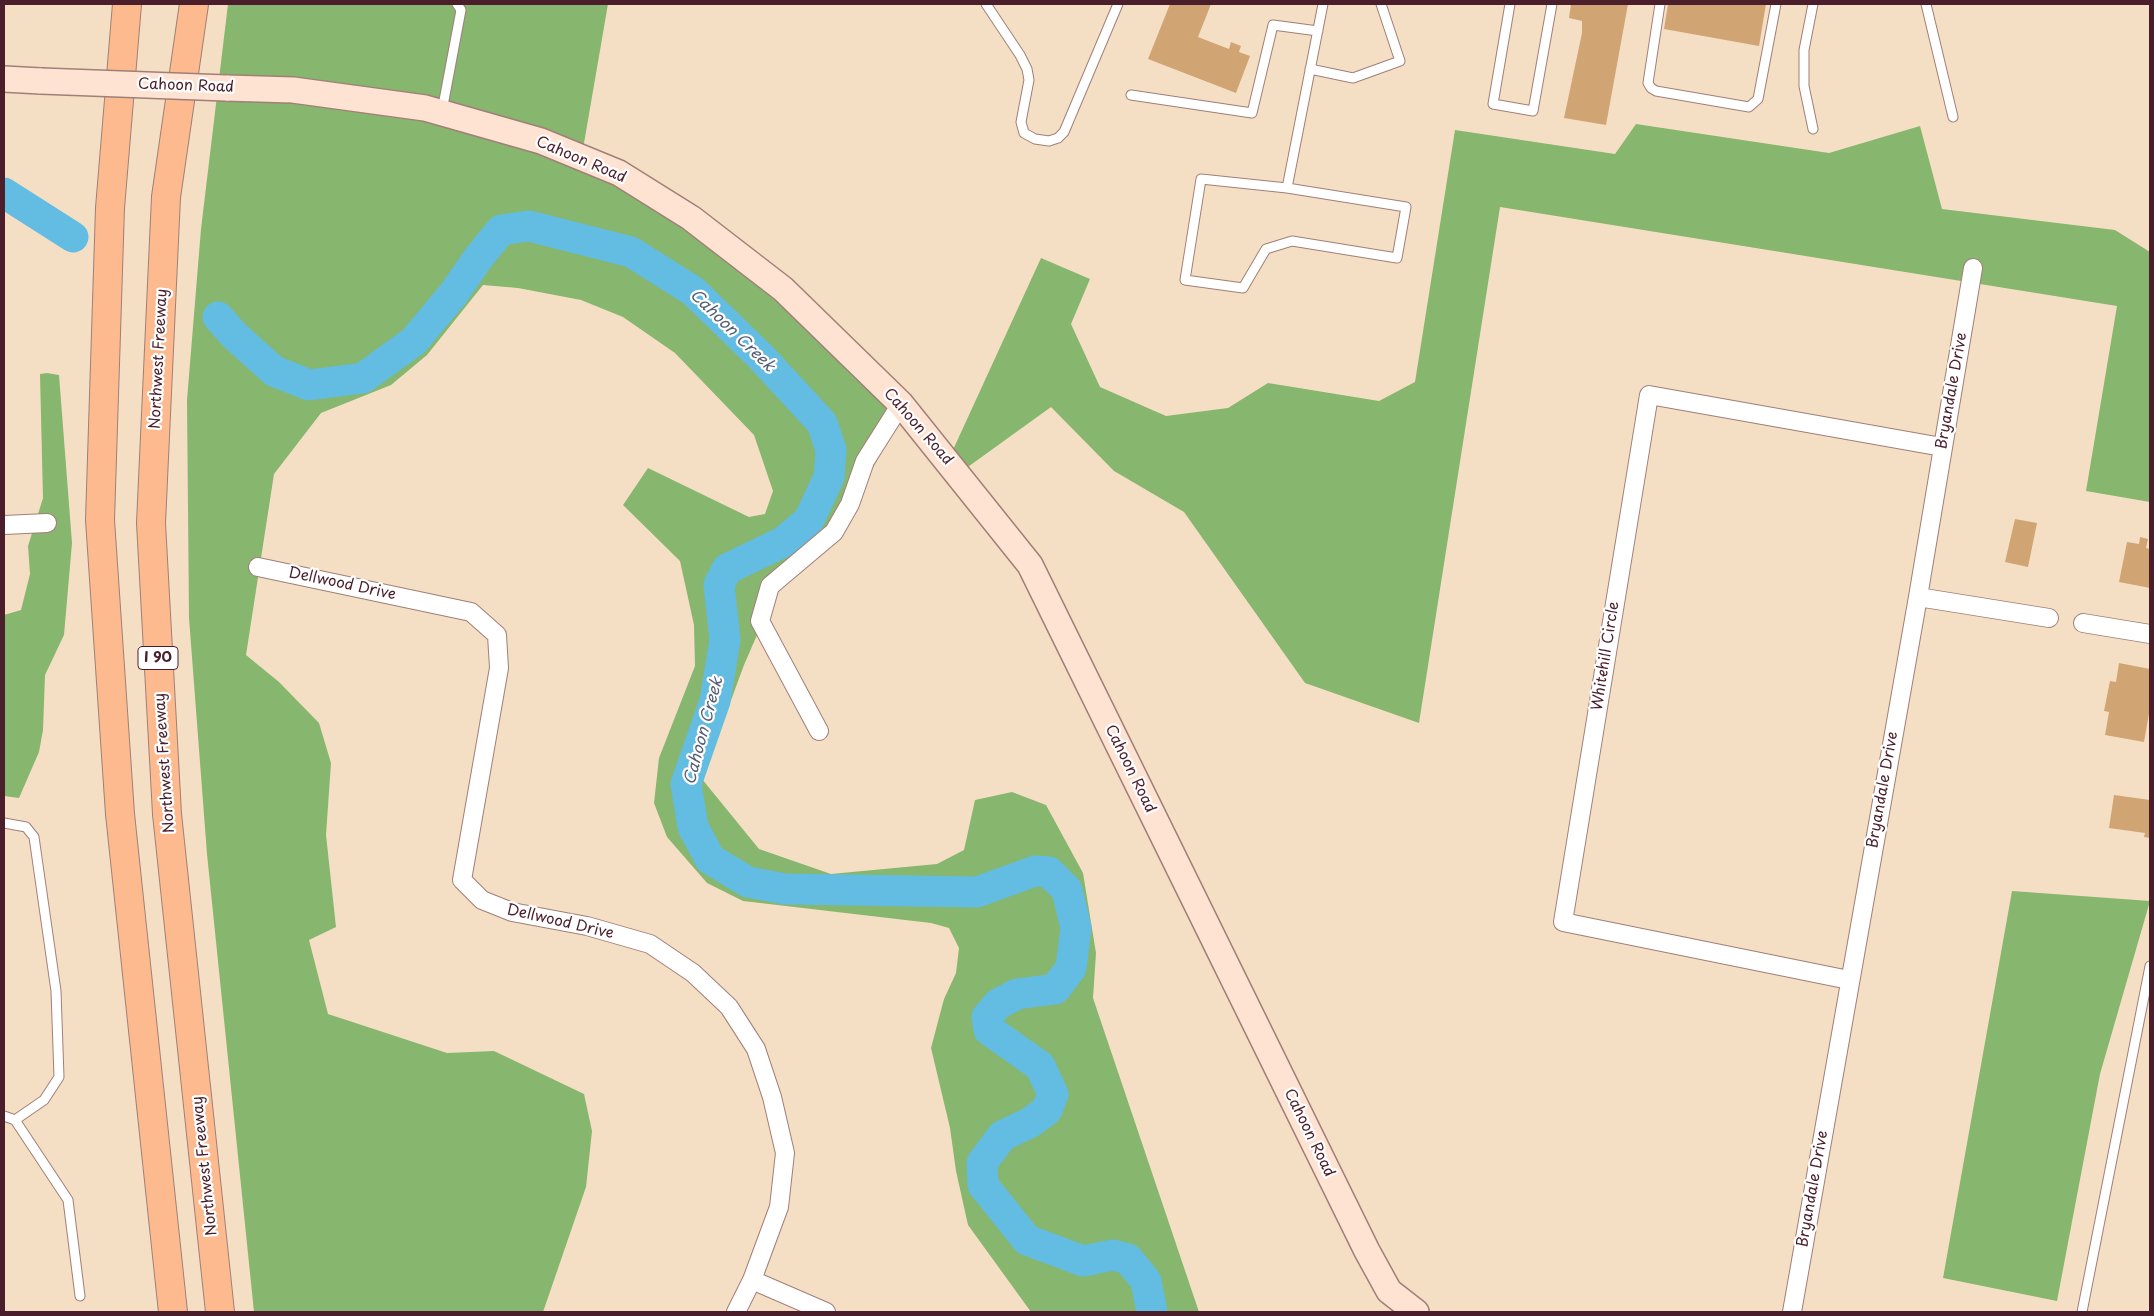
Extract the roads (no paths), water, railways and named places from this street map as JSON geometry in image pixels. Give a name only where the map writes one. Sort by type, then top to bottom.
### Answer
[{"type":"highway","points":[[127,4],[110,208],[100,520],[120,814],[173,1312]]},
{"type":"highway","name":"Northwest Freeway","points":[[194,4],[166,197],[151,522],[167,814],[220,1312]]},
{"type":"street","name":"Cahoon Road","points":[[4,79],[293,90],[356,97],[442,113],[541,141],[619,173],[691,218],[783,289],[900,404],[1030,565],[1367,1251],[1389,1291],[1416,1312]]},
{"type":"street","name":"Bryandale Drive","points":[[1792,1312],[1918,597],[1973,268]]},
{"type":"street","name":"Whitehill Circle","points":[[1849,980],[1563,922],[1649,395],[1942,447]]},
{"type":"street","points":[[819,732],[760,621],[770,586],[834,532],[850,504],[865,461],[900,404]]},
{"type":"street","points":[[4,525],[47,523]]},
{"type":"street","name":"Dellwood Drive","points":[[258,567],[471,612],[496,635],[499,668],[462,880],[482,900],[512,912],[587,926],[650,944],[693,973],[729,1006],[756,1049],[772,1097],[785,1153],[779,1208],[752,1280],[736,1312]]},
{"type":"street","points":[[1918,597],[2049,618]]},
{"type":"street","points":[[2083,623],[2150,634]]},
{"type":"street","points":[[752,1280],[826,1312]]},
{"type":"lane","points":[[442,113],[461,10],[457,4]]},
{"type":"lane","points":[[986,4],[1020,55],[1027,69],[1029,80],[1021,122],[1024,133],[1035,139],[1049,141],[1058,138],[1064,132],[1118,4]]},
{"type":"lane","points":[[1287,188],[1323,4]]},
{"type":"lane","points":[[1310,69],[1354,78],[1400,61],[1381,4]]},
{"type":"lane","points":[[1510,4],[1493,104],[1533,111],[1552,4]]},
{"type":"lane","points":[[1660,4],[1648,83],[1651,88],[1656,91],[1749,107],[1758,99],[1776,4]]},
{"type":"lane","points":[[1812,4],[1804,50],[1804,86],[1813,129]]},
{"type":"lane","points":[[1926,4],[1953,117]]},
{"type":"lane","points":[[1131,95],[1252,113],[1273,25],[1318,31]]},
{"type":"lane","points":[[1201,178],[1287,188],[1406,208],[1397,258],[1292,241],[1266,249],[1243,288],[1185,280],[1201,178]]},
{"type":"lane","points":[[4,823],[26,827],[34,837],[56,1010],[59,1077],[44,1100],[15,1120]]},
{"type":"lane","points":[[2082,1312],[2150,966]]},
{"type":"lane","points":[[4,1116],[15,1120],[68,1200],[80,1296]]},
{"type":"waterway","name":"Cahoon Creek","points":[[4,193],[73,237]]},
{"type":"waterway","name":"Cahoon Creek","points":[[218,317],[234,335],[274,371],[309,385],[363,378],[414,341],[454,293],[501,230],[529,226],[631,252],[693,291],[761,357],[822,423],[831,450],[829,477],[809,520],[783,542],[727,569],[719,585],[725,640],[715,701],[686,784],[693,827],[710,859],[748,882],[785,889],[977,892],[1035,871],[1049,872],[1067,890],[1076,928],[1071,968],[1055,989],[1017,994],[998,1004],[987,1017],[989,1030],[1040,1066],[1053,1094],[1047,1110],[1031,1122],[1002,1136],[982,1163],[983,1185],[1027,1240],[1083,1261],[1113,1255],[1128,1259],[1146,1281],[1152,1312]]}]
